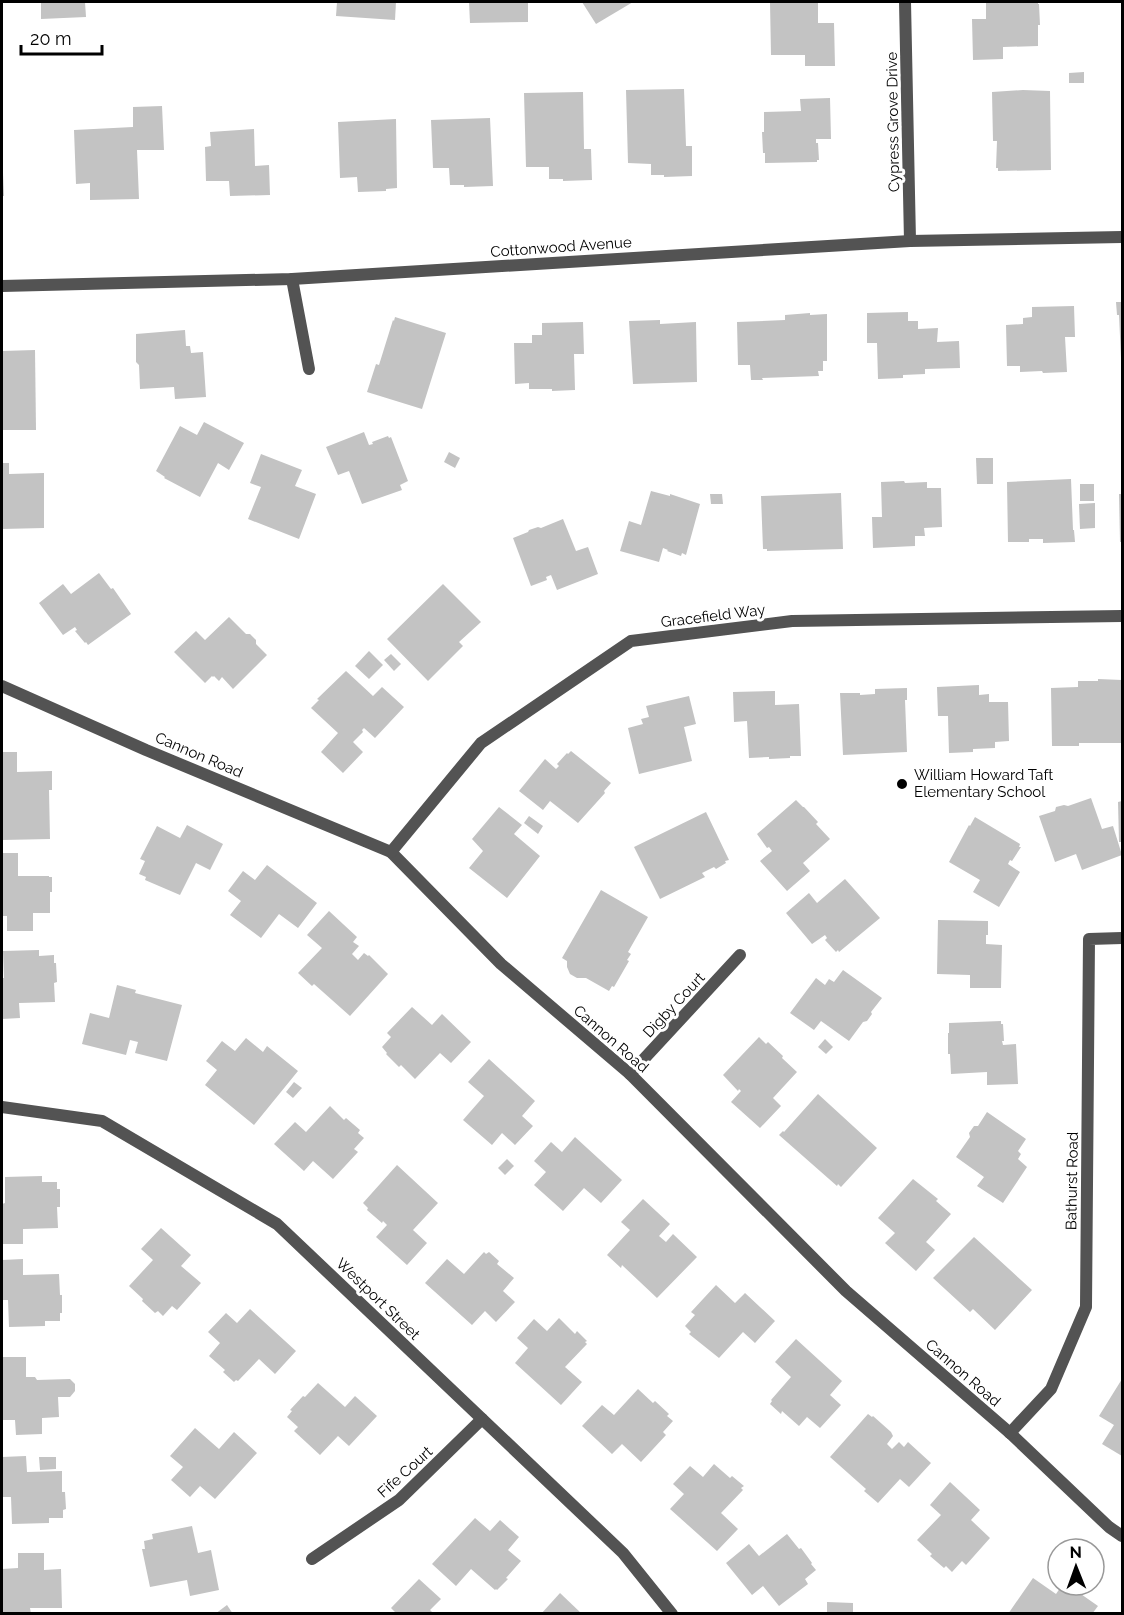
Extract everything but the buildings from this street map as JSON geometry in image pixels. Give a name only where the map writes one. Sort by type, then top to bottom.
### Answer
[{"type":"street","name":"Cypress Grove Drive","points":[[905,2],[910,241]]},
{"type":"street","name":"Cottonwood Avenue","points":[[2,286],[292,279],[910,241],[1122,237]]},
{"type":"street","points":[[292,279],[309,369]]},
{"type":"street","name":"Gracefield Way","points":[[391,852],[481,743],[631,641],[792,621],[1122,616]]},
{"type":"street","name":"Cannon Road","points":[[2,686],[146,750],[391,852],[501,964],[630,1074],[846,1291],[1010,1433],[1109,1527],[1122,1536]]},
{"type":"street","name":"Bathurst Road","points":[[1010,1433],[1051,1389],[1086,1307],[1089,939],[1122,938]]},
{"type":"street","name":"Digby Court","points":[[630,1074],[740,955]]},
{"type":"street","name":"Westport Street","points":[[2,1107],[102,1121],[278,1224],[622,1553],[672,1614]]},
{"type":"street","name":"Fife Court","points":[[312,1559],[399,1500],[482,1419]]},
{"type":"place","name":"William Howard Taft Elementary School","points":[[902,784]]}]
